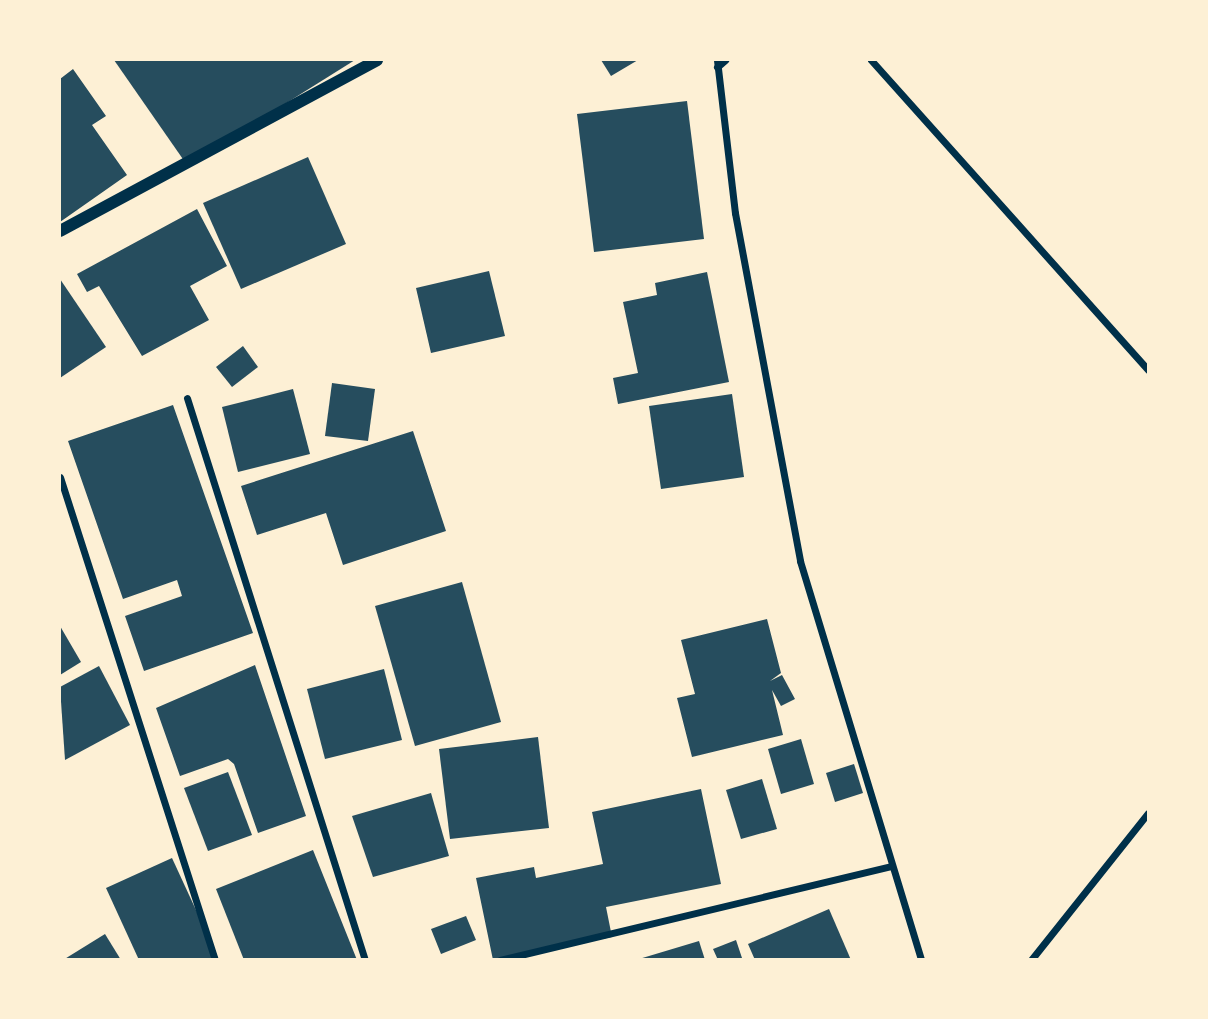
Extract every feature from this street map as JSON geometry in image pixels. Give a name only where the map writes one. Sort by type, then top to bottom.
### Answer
[{"type":"street","points":[[60,231],[377,60]]},
{"type":"street","points":[[725,60],[717,63],[735,214],[800,561],[920,960]]},
{"type":"street","points":[[870,60],[1149,370]]},
{"type":"street","points":[[187,398],[365,960]]},
{"type":"street","points":[[60,477],[215,960]]},
{"type":"street","points":[[1031,960],[1149,813]]},
{"type":"street","points":[[500,960],[891,866]]},
{"type":"building","points":[[114,60],[355,60],[187,165]]},
{"type":"building","points":[[601,60],[638,60],[611,76]]},
{"type":"building","points":[[73,69],[106,116],[92,125],[127,175],[60,222],[60,79]]},
{"type":"building","points":[[687,101],[704,239],[594,252],[577,114]]},
{"type":"building","points":[[308,157],[346,244],[241,289],[203,203]]},
{"type":"building","points":[[197,209],[227,266],[190,286],[209,320],[142,356],[99,286],[87,292],[77,274]]},
{"type":"building","points":[[489,271],[505,336],[431,353],[416,288]]},
{"type":"building","points":[[707,272],[729,382],[618,404],[613,378],[638,373],[623,302],[657,295],[655,283]]},
{"type":"building","points":[[60,279],[106,347],[60,378]]},
{"type":"building","points":[[243,346],[258,367],[232,387],[216,367]]},
{"type":"building","points":[[332,383],[375,389],[368,441],[325,436]]},
{"type":"building","points":[[293,389],[310,454],[238,472],[222,407]]},
{"type":"building","points":[[732,394],[744,477],[661,489],[649,406]]},
{"type":"building","points":[[173,405],[253,633],[144,671],[125,616],[182,596],[177,580],[123,599],[68,441]]},
{"type":"building","points":[[413,431],[446,531],[343,565],[326,513],[257,535],[241,486]]},
{"type":"building","points":[[462,582],[501,722],[415,746],[375,606]]},
{"type":"building","points":[[767,619],[781,673],[770,681],[782,675],[795,699],[781,706],[772,690],[783,735],[692,757],[677,698],[695,694],[681,640]]},
{"type":"building","points":[[60,626],[81,662],[60,675]]},
{"type":"building","points":[[255,665],[306,816],[258,833],[234,764],[228,759],[180,776],[156,708]]},
{"type":"building","points":[[99,666],[130,725],[65,760],[60,687]]},
{"type":"building","points":[[384,669],[402,740],[325,759],[307,689]]},
{"type":"building","points":[[538,737],[549,828],[450,839],[439,749]]},
{"type":"building","points":[[801,739],[814,784],[781,794],[768,749]]},
{"type":"building","points":[[854,764],[863,793],[835,802],[826,773]]},
{"type":"building","points":[[228,772],[252,835],[208,851],[184,788]]},
{"type":"building","points":[[762,779],[777,829],[741,839],[726,790]]},
{"type":"building","points":[[701,789],[721,884],[606,907],[612,937],[493,960],[476,878],[534,867],[536,878],[603,864],[592,812]]},
{"type":"building","points":[[431,793],[449,856],[373,877],[352,816]]},
{"type":"building","points":[[313,850],[357,960],[244,960],[216,889]]},
{"type":"building","points":[[172,858],[219,960],[139,960],[106,888]]},
{"type":"building","points":[[829,909],[851,960],[755,960],[748,944]]},
{"type":"building","points":[[466,916],[476,940],[441,954],[431,929]]},
{"type":"building","points":[[105,934],[121,960],[63,960]]},
{"type":"building","points":[[736,940],[742,958],[718,960],[713,949]]},
{"type":"building","points":[[699,941],[705,960],[639,960],[639,959]]}]
